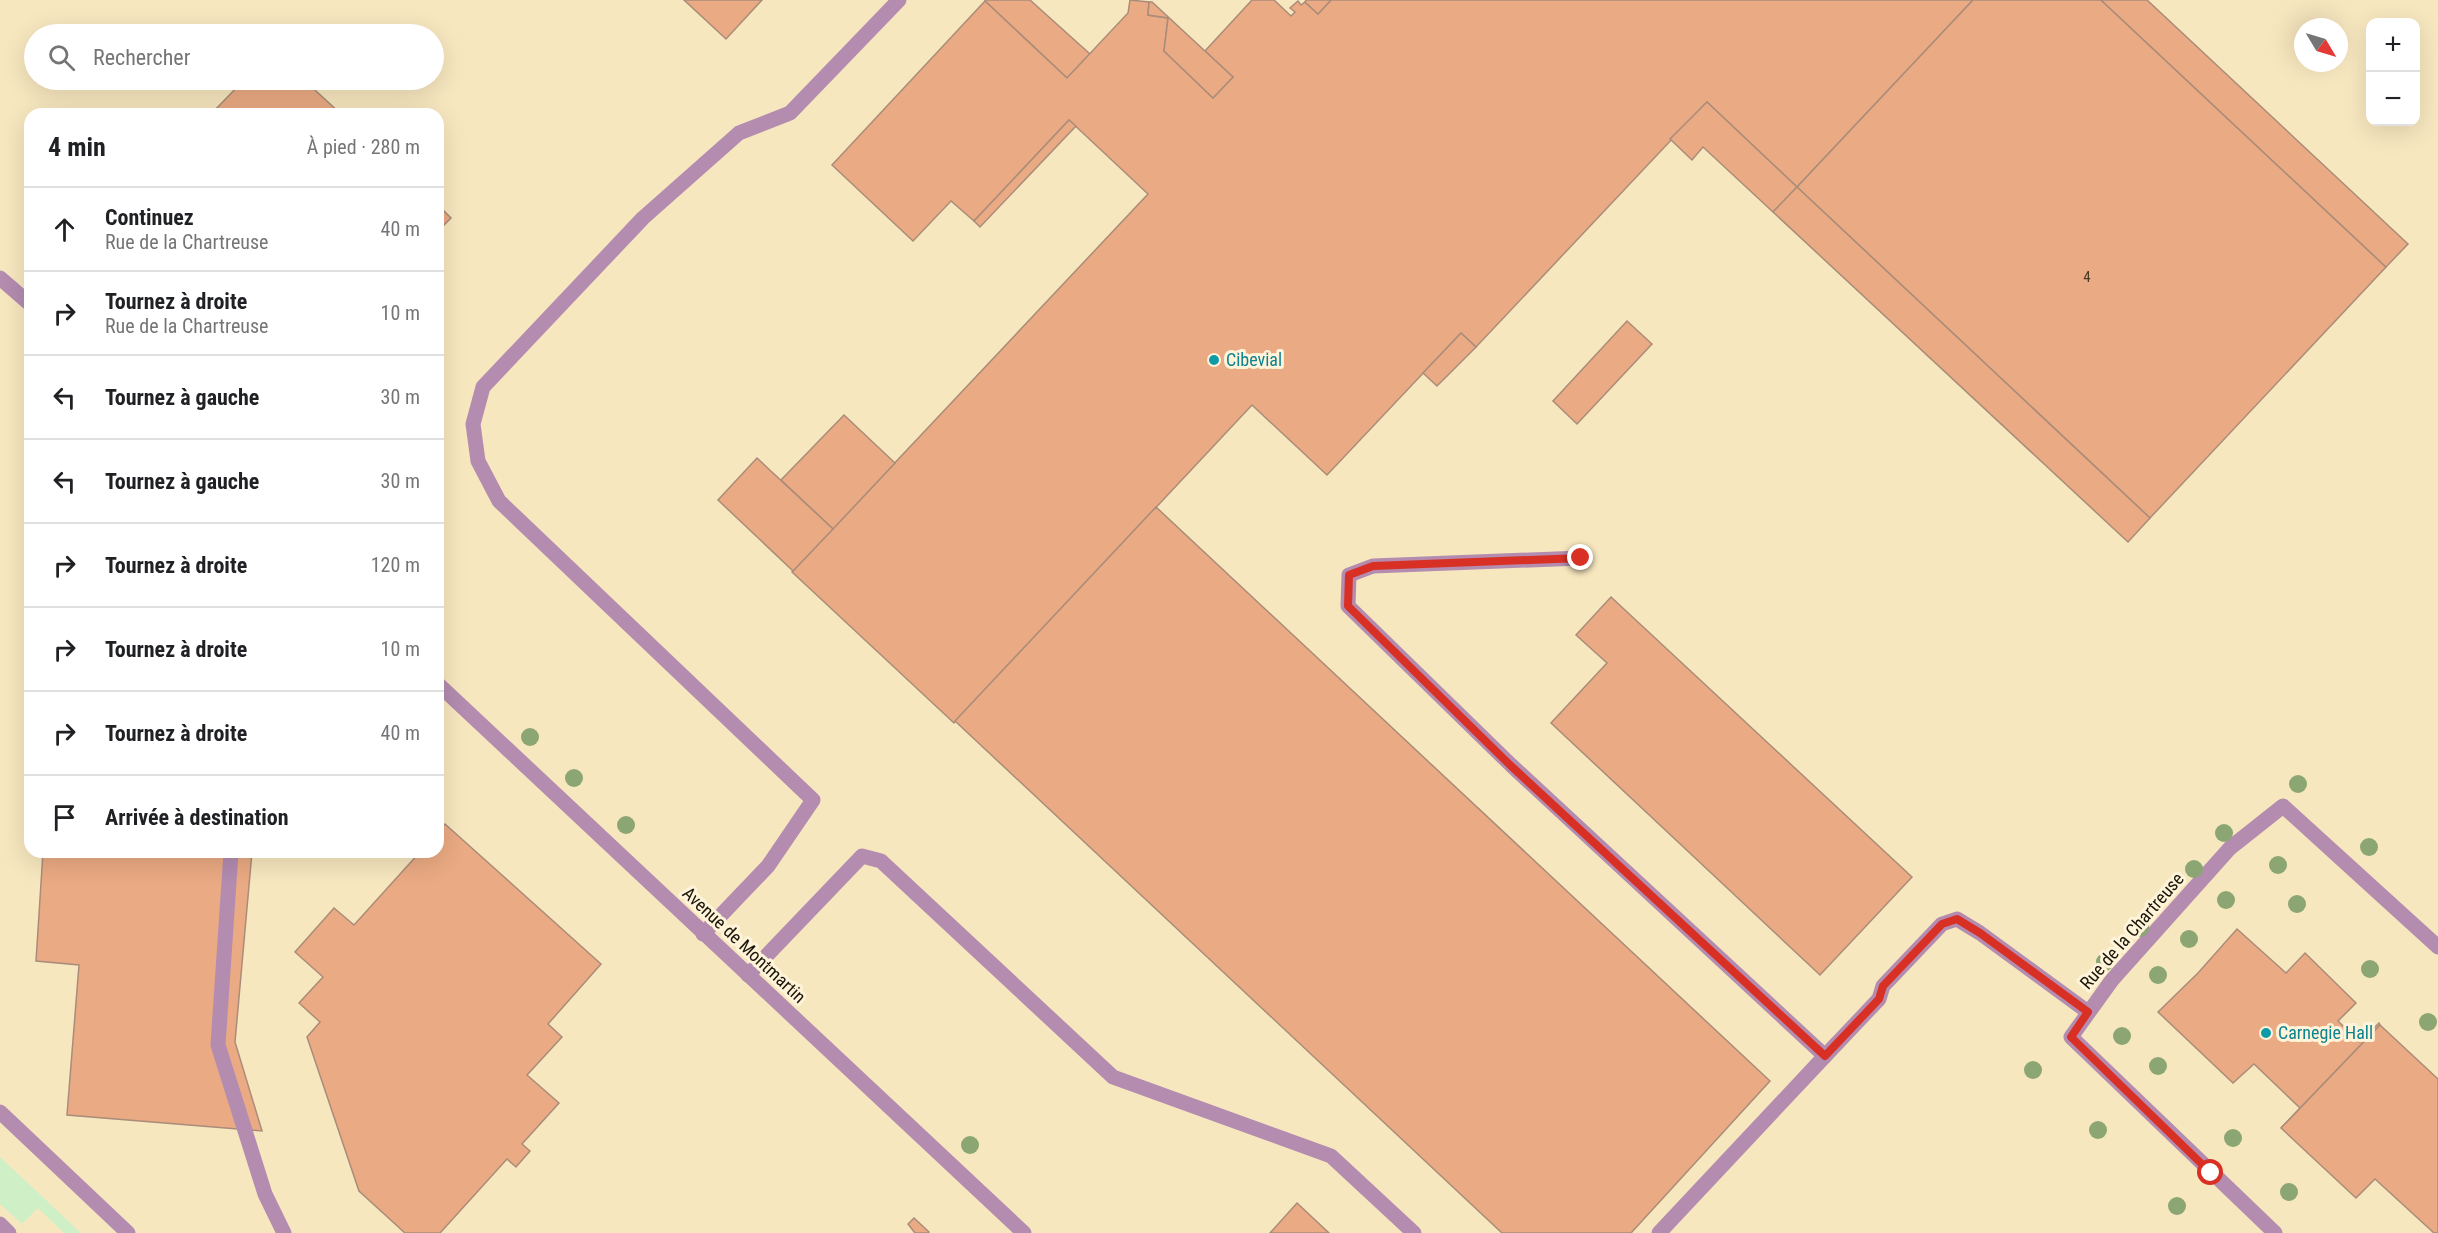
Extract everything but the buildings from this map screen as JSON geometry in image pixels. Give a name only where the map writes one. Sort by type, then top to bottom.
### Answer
[{"type":"street","points":[[704,934],[768,866],[813,800],[499,501],[478,461],[473,424],[483,387],[643,218],[739,133],[790,113],[899,0]]},
{"type":"street","points":[[2,283],[24,300]]},
{"type":"street","points":[[1581,558],[1373,566],[1349,575],[1348,606],[1510,765],[1825,1056]]},
{"type":"street","name":"Avenue de Montmartin","points":[[444,690],[1024,1233]]},
{"type":"street","name":"Rue de la Chartreuse","points":[[2275,1233],[2071,1037],[2112,980],[2230,848],[2283,806],[2438,947]]},
{"type":"street","points":[[748,975],[862,856],[881,861],[1113,1077],[1331,1156],[1414,1233]]},
{"type":"street","points":[[231,858],[218,1046],[265,1194],[284,1233]]},
{"type":"street","points":[[1659,1233],[1879,999],[1883,986],[1942,924],[1957,919],[1980,933],[2088,1012]]},
{"type":"street","points":[[0,1112],[128,1233]]},
{"type":"street","points":[[0,1224],[9,1233]]},
{"type":"shaded area","points":[[0,0],[2438,0],[2438,1233],[0,1233]]},
{"type":"green space","points":[[0,1157],[81,1233],[64,1233],[38,1208],[22,1224],[0,1204]]},
{"type":"place","name":"Cibevial","points":[[1214,360]]},
{"type":"place","name":"Carnegie Hall","points":[[2266,1033]]},
{"type":"route","points":[[1581,558],[1373,566],[1349,575],[1348,606],[1510,765],[1825,1056],[1879,999],[1883,986],[1942,924],[1957,919],[1980,933],[2088,1012],[2071,1037],[2211,1173]]}]
